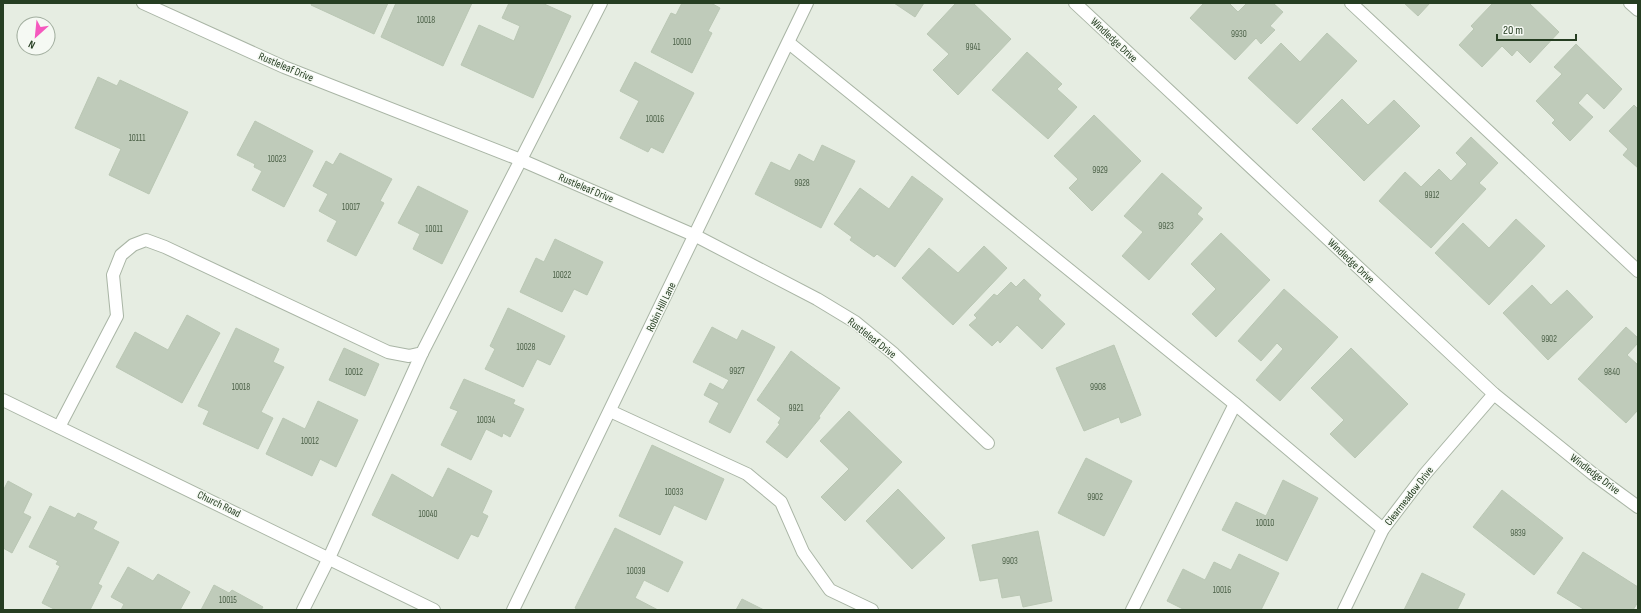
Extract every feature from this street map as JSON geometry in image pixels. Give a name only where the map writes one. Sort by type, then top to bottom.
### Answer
[{"type":"street","name":"Rustleleaf Drive","points":[[143,3],[284,67],[521,160],[696,236],[817,299],[855,322],[894,354],[988,443]]},
{"type":"street","points":[[303,610],[329,558],[422,353],[601,3]]},
{"type":"street","name":"Robin Hill Lane","points":[[513,610],[696,236],[807,3]]},
{"type":"street","name":"Windledge Drive","points":[[1075,3],[1494,394],[1593,474],[1638,507]]},
{"type":"street","points":[[1351,3],[1638,272]]},
{"type":"street","points":[[1630,3],[1638,10]]},
{"type":"street","points":[[789,43],[1235,404],[1383,529]]},
{"type":"street","points":[[58,427],[116,316],[113,275],[121,255],[133,244],[146,240],[165,247],[388,352],[409,356],[422,353]]},
{"type":"street","name":"Clearmeadow Drive","points":[[1344,610],[1383,529],[1425,474],[1494,394]]},
{"type":"street","name":"Church Road","points":[[3,400],[434,610]]},
{"type":"street","points":[[1132,610],[1235,404]]},
{"type":"street","points":[[610,411],[747,474],[781,502],[803,552],[830,590],[872,610]]},
{"type":"building","points":[[312,3],[388,3],[374,34],[311,5]]},
{"type":"building","points":[[396,3],[472,3],[443,66],[381,37]]},
{"type":"building","points":[[509,3],[542,3],[571,16],[533,98],[461,65],[479,25],[514,41],[520,26],[502,18]]},
{"type":"building","points":[[682,3],[711,3],[720,8],[708,31],[712,33],[692,73],[651,52],[671,13],[676,15]]},
{"type":"building","points":[[894,3],[924,3],[915,17]]},
{"type":"building","points":[[956,3],[973,3],[1011,39],[958,95],[933,70],[949,54],[927,34]]},
{"type":"building","points":[[1204,3],[1229,3],[1238,12],[1247,3],[1273,3],[1283,12],[1270,26],[1275,30],[1261,44],[1256,38],[1235,60],[1190,18]]},
{"type":"building","points":[[1404,3],[1430,3],[1418,16]]},
{"type":"building","points":[[1493,3],[1529,3],[1559,32],[1530,63],[1517,50],[1512,56],[1502,46],[1482,67],[1459,45],[1474,29],[1471,26]]},
{"type":"building","points":[[1327,33],[1357,61],[1297,124],[1248,78],[1281,43],[1300,62]]},
{"type":"building","points":[[1576,44],[1622,89],[1604,109],[1587,93],[1578,103],[1593,117],[1570,141],[1552,123],[1555,120],[1536,101],[1562,74],[1554,67]]},
{"type":"building","points":[[1027,52],[1062,84],[1057,89],[1077,107],[1048,139],[992,90]]},
{"type":"building","points":[[635,62],[694,93],[663,153],[651,147],[648,152],[620,138],[639,101],[620,91]]},
{"type":"building","points":[[98,77],[117,86],[120,80],[188,112],[149,194],[109,175],[121,149],[75,128]]},
{"type":"building","points":[[1342,99],[1368,125],[1394,100],[1420,126],[1364,181],[1312,129]]},
{"type":"building","points":[[1634,105],[1638,109],[1638,168],[1623,155],[1628,149],[1609,131]]},
{"type":"building","points":[[1094,115],[1141,161],[1092,211],[1069,188],[1078,179],[1054,156]]},
{"type":"building","points":[[255,121],[313,151],[284,207],[252,190],[262,171],[254,167],[255,164],[237,155]]},
{"type":"building","points":[[1471,137],[1498,163],[1479,183],[1486,189],[1431,248],[1379,201],[1405,172],[1421,187],[1439,169],[1451,181],[1467,164],[1456,153]]},
{"type":"building","points":[[822,145],[855,161],[821,228],[755,194],[771,162],[790,171],[799,154],[814,162]]},
{"type":"building","points":[[340,153],[392,179],[380,201],[384,203],[356,256],[327,241],[337,221],[319,211],[328,194],[313,186],[326,161],[333,165]]},
{"type":"building","points":[[1162,173],[1202,208],[1197,214],[1203,219],[1149,280],[1122,256],[1143,232],[1124,216]]},
{"type":"building","points":[[912,176],[943,199],[895,267],[877,254],[874,257],[850,240],[852,237],[834,224],[860,188],[889,209]]},
{"type":"building","points":[[418,186],[468,211],[442,264],[413,249],[420,234],[398,223]]},
{"type":"building","points":[[1516,219],[1545,246],[1489,305],[1435,253],[1463,223],[1489,248]]},
{"type":"building","points":[[1221,233],[1270,280],[1216,337],[1192,314],[1216,289],[1191,264]]},
{"type":"building","points":[[555,239],[603,262],[587,295],[574,289],[562,312],[520,292],[536,258],[544,262]]},
{"type":"building","points":[[984,246],[1007,268],[953,325],[902,278],[929,248],[958,273]]},
{"type":"building","points":[[1024,279],[1041,295],[1038,299],[1065,324],[1042,349],[1017,325],[1000,343],[998,340],[992,346],[969,325],[977,318],[974,315],[994,294],[997,296],[1011,282],[1016,287]]},
{"type":"building","points":[[1532,285],[1551,305],[1567,290],[1593,317],[1548,360],[1503,313]]},
{"type":"building","points":[[1284,289],[1338,337],[1280,401],[1256,380],[1283,349],[1277,343],[1261,361],[1238,341]]},
{"type":"building","points":[[508,308],[565,336],[550,365],[537,359],[523,387],[485,369],[495,349],[490,346]]},
{"type":"building","points":[[187,315],[220,333],[182,403],[116,367],[135,332],[168,350]]},
{"type":"building","points":[[712,327],[737,340],[742,330],[775,347],[730,433],[709,422],[719,403],[704,395],[710,383],[723,390],[729,380],[693,362]]},
{"type":"building","points":[[1626,327],[1638,338],[1638,343],[1627,355],[1638,365],[1638,410],[1626,423],[1578,379]]},
{"type":"building","points":[[236,328],[279,349],[273,362],[284,367],[261,412],[273,418],[258,449],[203,424],[209,411],[198,406]]},
{"type":"building","points":[[1114,345],[1141,415],[1121,423],[1119,417],[1084,431],[1056,368]]},
{"type":"building","points":[[344,348],[379,364],[365,396],[329,380]]},
{"type":"building","points":[[1351,348],[1408,404],[1355,458],[1330,434],[1344,420],[1311,388]]},
{"type":"building","points":[[791,351],[840,388],[819,416],[820,418],[787,458],[766,442],[780,424],[778,423],[781,418],[757,400]]},
{"type":"building","points":[[464,379],[515,400],[513,404],[524,409],[510,437],[503,433],[502,437],[486,429],[471,460],[441,445],[458,411],[450,408]]},
{"type":"building","points":[[318,401],[358,420],[336,467],[320,459],[312,476],[266,454],[283,418],[305,429]]},
{"type":"building","points":[[849,411],[902,462],[845,521],[821,497],[849,469],[820,441]]},
{"type":"building","points":[[652,445],[724,479],[706,520],[674,505],[660,535],[619,516]]},
{"type":"building","points":[[1086,458],[1132,481],[1104,536],[1058,513]]},
{"type":"building","points":[[448,468],[492,491],[482,513],[488,516],[478,537],[471,534],[458,559],[372,515],[392,474],[433,498]]},
{"type":"building","points":[[1283,480],[1318,498],[1287,561],[1222,530],[1236,502],[1266,516]]},
{"type":"building","points":[[8,481],[32,494],[23,513],[31,517],[12,553],[3,548],[3,491]]},
{"type":"building","points":[[898,489],[945,538],[912,569],[866,521]]},
{"type":"building","points":[[1502,490],[1563,538],[1534,575],[1473,527]]},
{"type":"building","points":[[50,506],[75,518],[78,513],[97,522],[93,529],[119,542],[98,584],[102,586],[90,610],[56,610],[42,603],[60,566],[56,564],[58,561],[29,547]]},
{"type":"building","points":[[615,528],[683,562],[668,592],[644,580],[635,598],[658,610],[579,610],[575,608]]},
{"type":"building","points":[[1038,531],[1052,601],[1023,607],[1020,595],[1002,598],[998,578],[980,581],[972,545]]},
{"type":"building","points":[[1583,552],[1638,587],[1638,602],[1633,610],[1585,610],[1557,593]]},
{"type":"building","points":[[1239,554],[1279,573],[1261,610],[1185,610],[1167,601],[1183,569],[1205,580],[1214,562],[1231,570]]},
{"type":"building","points":[[128,567],[153,581],[158,574],[190,592],[180,610],[121,610],[124,604],[111,597]]},
{"type":"building","points":[[1422,573],[1465,594],[1457,610],[1404,610]]},
{"type":"building","points":[[214,585],[229,593],[232,590],[263,607],[261,610],[201,610]]},
{"type":"building","points":[[742,599],[764,610],[736,610]]}]
